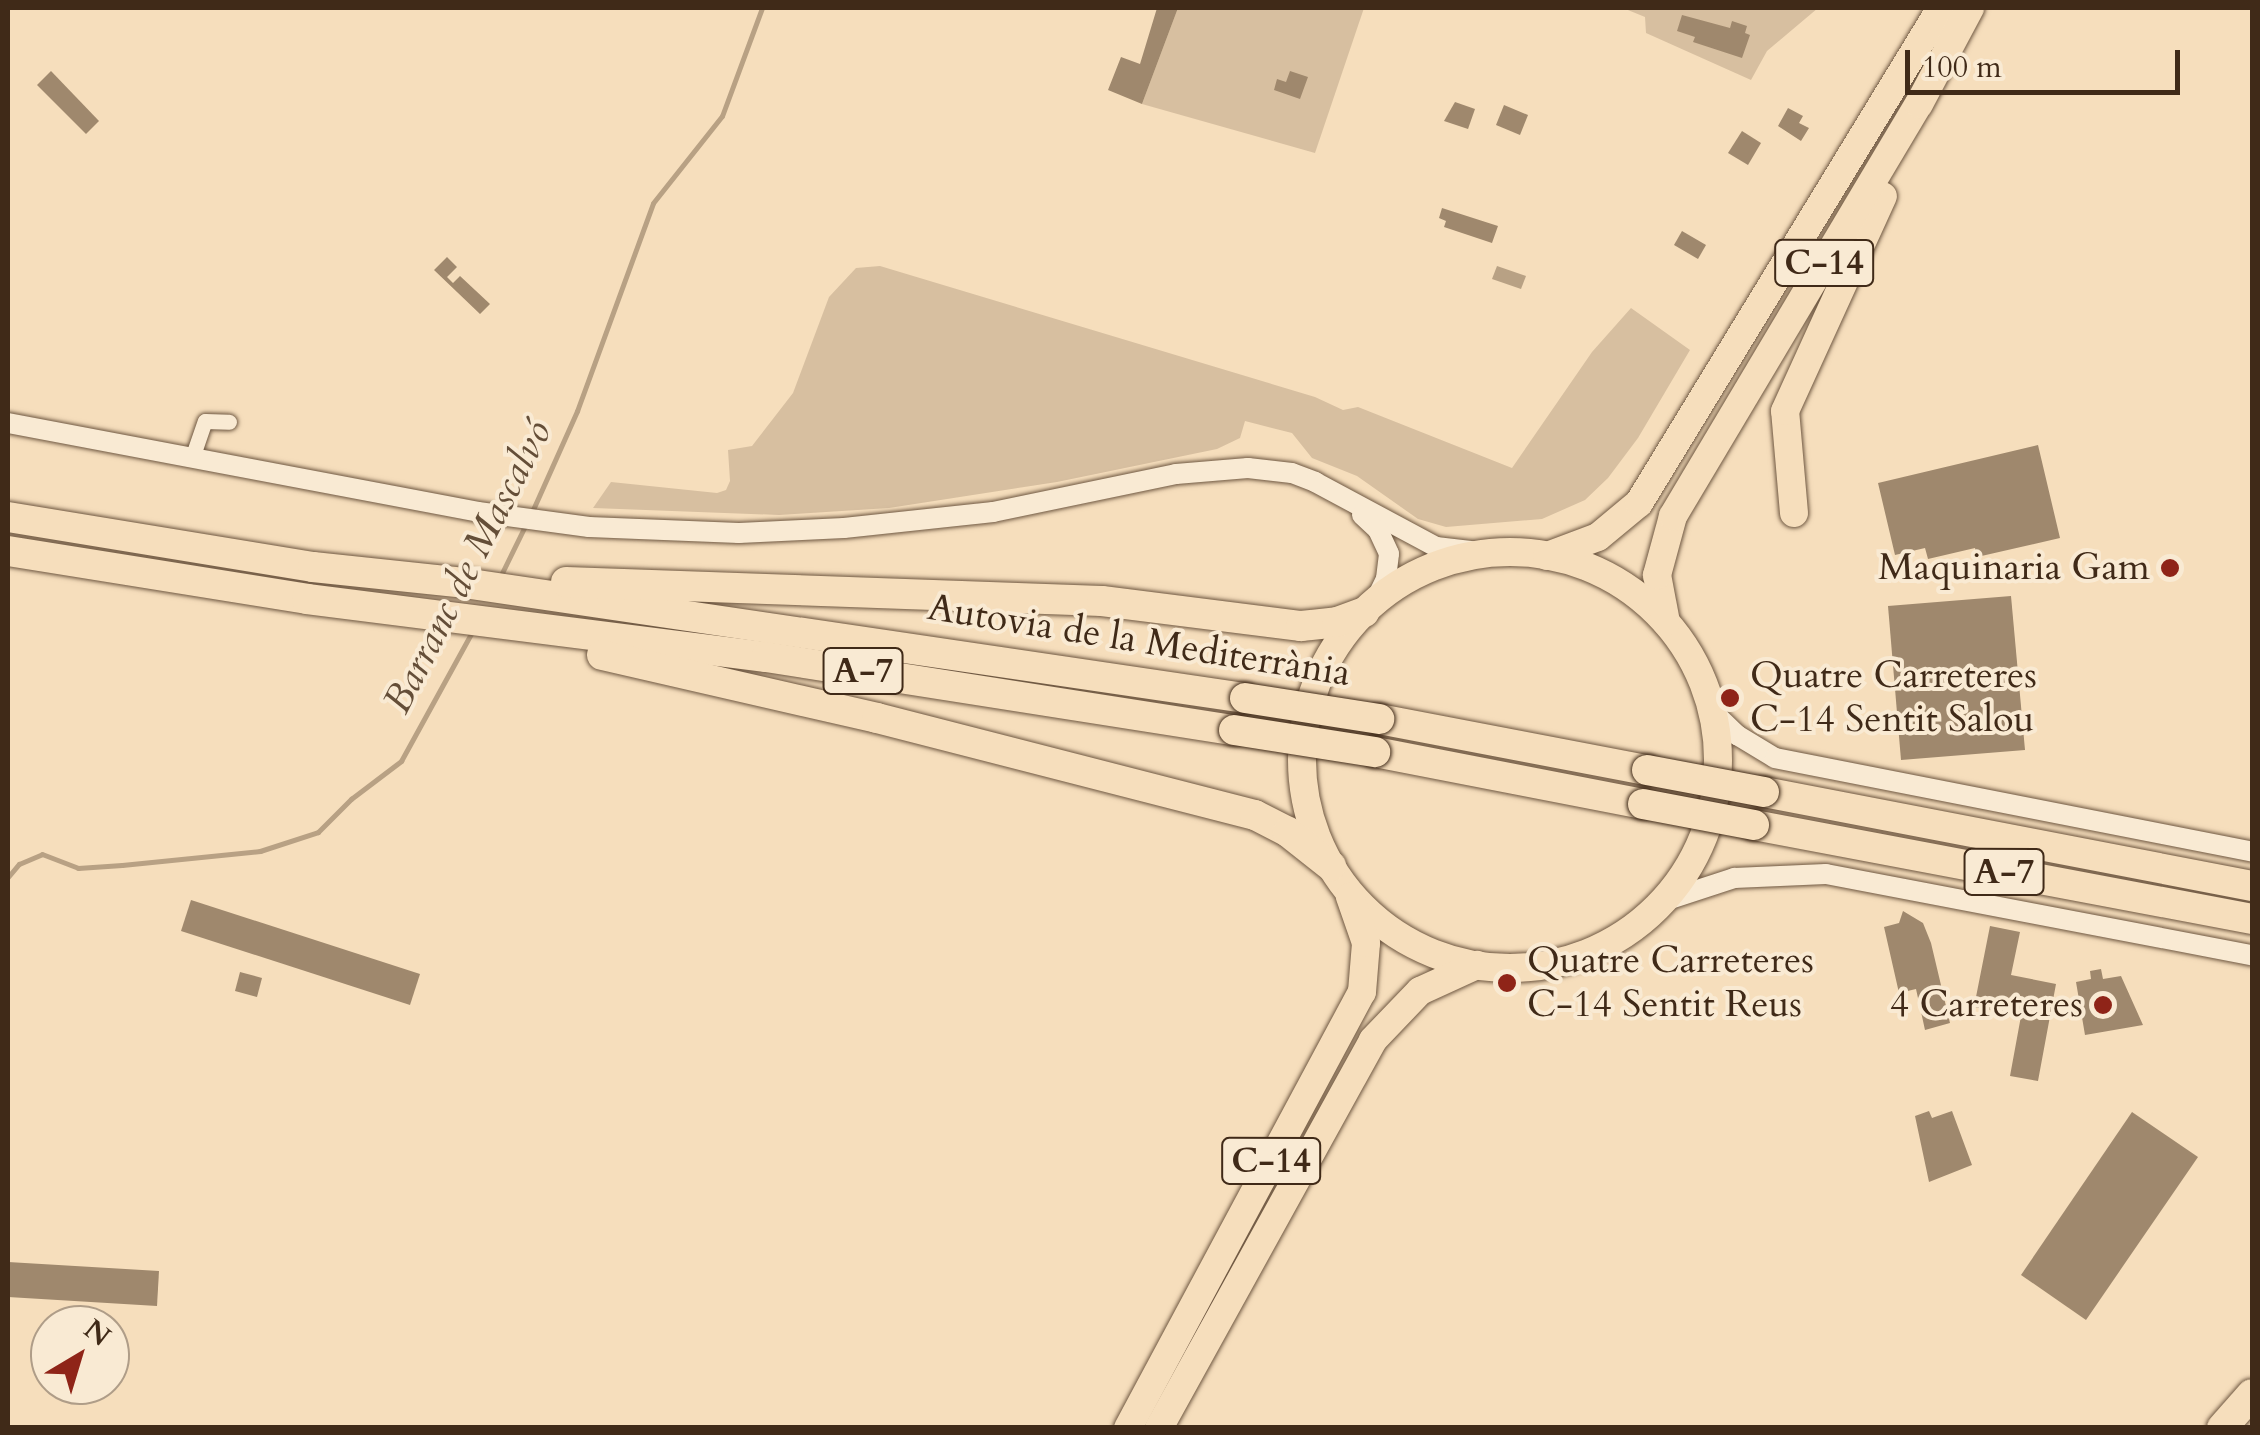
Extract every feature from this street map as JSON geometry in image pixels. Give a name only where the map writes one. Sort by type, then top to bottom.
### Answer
[{"type":"highway","name":"C-14","points":[[1547,556],[1598,538],[1639,503],[1941,8]]},
{"type":"highway","name":"C-14","points":[[1667,624],[1657,575],[1672,516],[1919,104],[1970,8]]},
{"type":"highway","points":[[1794,513],[1785,411],[1902,158],[1919,104]]},
{"type":"highway","name":"Autovia de la Mediterrània","points":[[8,517],[313,567],[539,588],[1379,719],[2252,886]]},
{"type":"highway","name":"Autovia de la Mediterrània","points":[[8,551],[468,622],[766,657],[1375,752],[2252,919]]},
{"type":"highway","name":"C-14","points":[[1128,1428],[1362,992],[1366,943],[1306,802],[1304,733],[1324,667],[1369,607],[1427,569],[1488,554],[1547,556],[1613,580],[1667,624],[1698,670],[1712,711],[1718,769],[1708,826],[1690,866],[1664,901],[1614,941],[1584,955],[1518,968],[1477,966],[1404,938],[1338,876]]},
{"type":"highway","points":[[539,588],[1102,601],[1301,626],[1337,622],[1369,607]]},
{"type":"highway","points":[[468,622],[876,718],[1254,815],[1288,832],[1338,876]]},
{"type":"highway","name":"C-14","points":[[1160,1428],[1373,1040],[1420,990],[1477,966]]},
{"type":"highway","points":[[2222,1428],[2252,1394]]},
{"type":"street","points":[[192,458],[206,420],[229,422]]},
{"type":"street","points":[[8,423],[478,512],[588,526],[739,534],[844,528],[992,512],[1176,474],[1248,468],[1292,474],[1339,493],[1436,547],[1488,554]]},
{"type":"street","points":[[1339,493],[1386,543],[1389,568],[1369,607]]},
{"type":"street","points":[[1712,711],[1746,742],[1775,758],[2252,852]]},
{"type":"street","points":[[1664,901],[1734,878],[1826,874],[2252,955]]},
{"type":"shaded area","points":[[1178,8],[1364,8],[1315,153],[1142,104]]},
{"type":"shaded area","points":[[1623,8],[1818,8],[1767,51],[1751,80],[1646,33],[1645,17]]},
{"type":"shaded area","points":[[880,266],[1315,397],[1343,410],[1358,407],[1512,468],[1592,352],[1631,308],[1690,350],[1638,438],[1608,478],[1585,500],[1542,519],[1446,527],[1418,519],[1357,476],[1312,458],[1292,433],[1245,421],[1240,438],[1217,449],[1057,482],[889,508],[779,515],[593,508],[611,482],[717,493],[726,490],[730,481],[728,450],[752,446],[793,393],[829,297],[856,268]]},
{"type":"shaded area","points":[[1497,266],[1526,276],[1521,289],[1492,279]]},
{"type":"building","points":[[1157,8],[1178,8],[1142,104],[1108,90],[1121,57],[1140,64]]},
{"type":"building","points":[[1682,15],[1730,28],[1732,21],[1747,26],[1745,33],[1750,35],[1742,58],[1693,42],[1695,37],[1677,31]]},
{"type":"building","points":[[51,71],[99,121],[86,134],[37,85]]},
{"type":"building","points":[[1290,71],[1308,77],[1300,99],[1274,90],[1277,79],[1286,82]]},
{"type":"building","points":[[1455,102],[1475,109],[1468,129],[1444,121]]},
{"type":"building","points":[[1504,105],[1528,115],[1520,135],[1496,125]]},
{"type":"building","points":[[1788,108],[1803,116],[1799,123],[1809,128],[1801,141],[1778,126]]},
{"type":"building","points":[[1742,131],[1761,143],[1748,165],[1728,153]]},
{"type":"building","points":[[1442,208],[1498,226],[1492,243],[1444,227],[1446,221],[1439,218]]},
{"type":"building","points":[[1682,231],[1706,245],[1698,259],[1674,245]]},
{"type":"building","points":[[447,257],[457,267],[447,277],[453,283],[460,276],[490,304],[480,314],[434,270]]},
{"type":"building","points":[[2038,445],[2060,538],[1977,557],[1975,548],[1928,559],[1925,548],[1895,555],[1878,483]]},
{"type":"building","points":[[2011,596],[2025,750],[1901,760],[1888,606]]},
{"type":"building","points":[[191,900],[420,974],[410,1005],[181,931]]},
{"type":"building","points":[[1903,911],[1923,923],[1950,1023],[1925,1030],[1916,989],[1899,993],[1884,927],[1899,923]]},
{"type":"building","points":[[1990,926],[2020,932],[2011,975],[2056,984],[2038,1081],[2010,1076],[2021,1016],[1974,1007]]},
{"type":"building","points":[[2101,969],[2103,979],[2121,976],[2143,1025],[2085,1035],[2076,982],[2091,979],[2090,971]]},
{"type":"building","points":[[240,972],[262,978],[257,997],[235,991]]},
{"type":"building","points":[[1929,1111],[1932,1118],[1952,1111],[1972,1165],[1929,1182],[1915,1116]]},
{"type":"building","points":[[2132,1112],[2198,1157],[2086,1320],[2021,1275]]},
{"type":"building","points":[[8,1262],[159,1271],[157,1306],[8,1297]]},
{"type":"waterway","name":"Barranc de Mascalvó","points":[[531,514],[577,411],[653,203],[722,116],[762,8]]},
{"type":"waterway","name":"Barranc de Mascalvó","points":[[500,577],[526,524]]},
{"type":"waterway","name":"Barranc de Mascalvó","points":[[8,877],[19,864],[42,854],[78,868],[122,865],[260,851],[318,832],[351,799],[401,761],[472,632]]},
{"type":"place","name":"Maquinaria Gam","points":[[2170,568]]},
{"type":"place","name":"Quatre Carreteres C-14 Sentit Salou","points":[[1730,698]]},
{"type":"place","name":"Quatre Carreteres C-14 Sentit Reus","points":[[1507,983]]},
{"type":"place","name":"4 Carreteres","points":[[2103,1005]]}]
